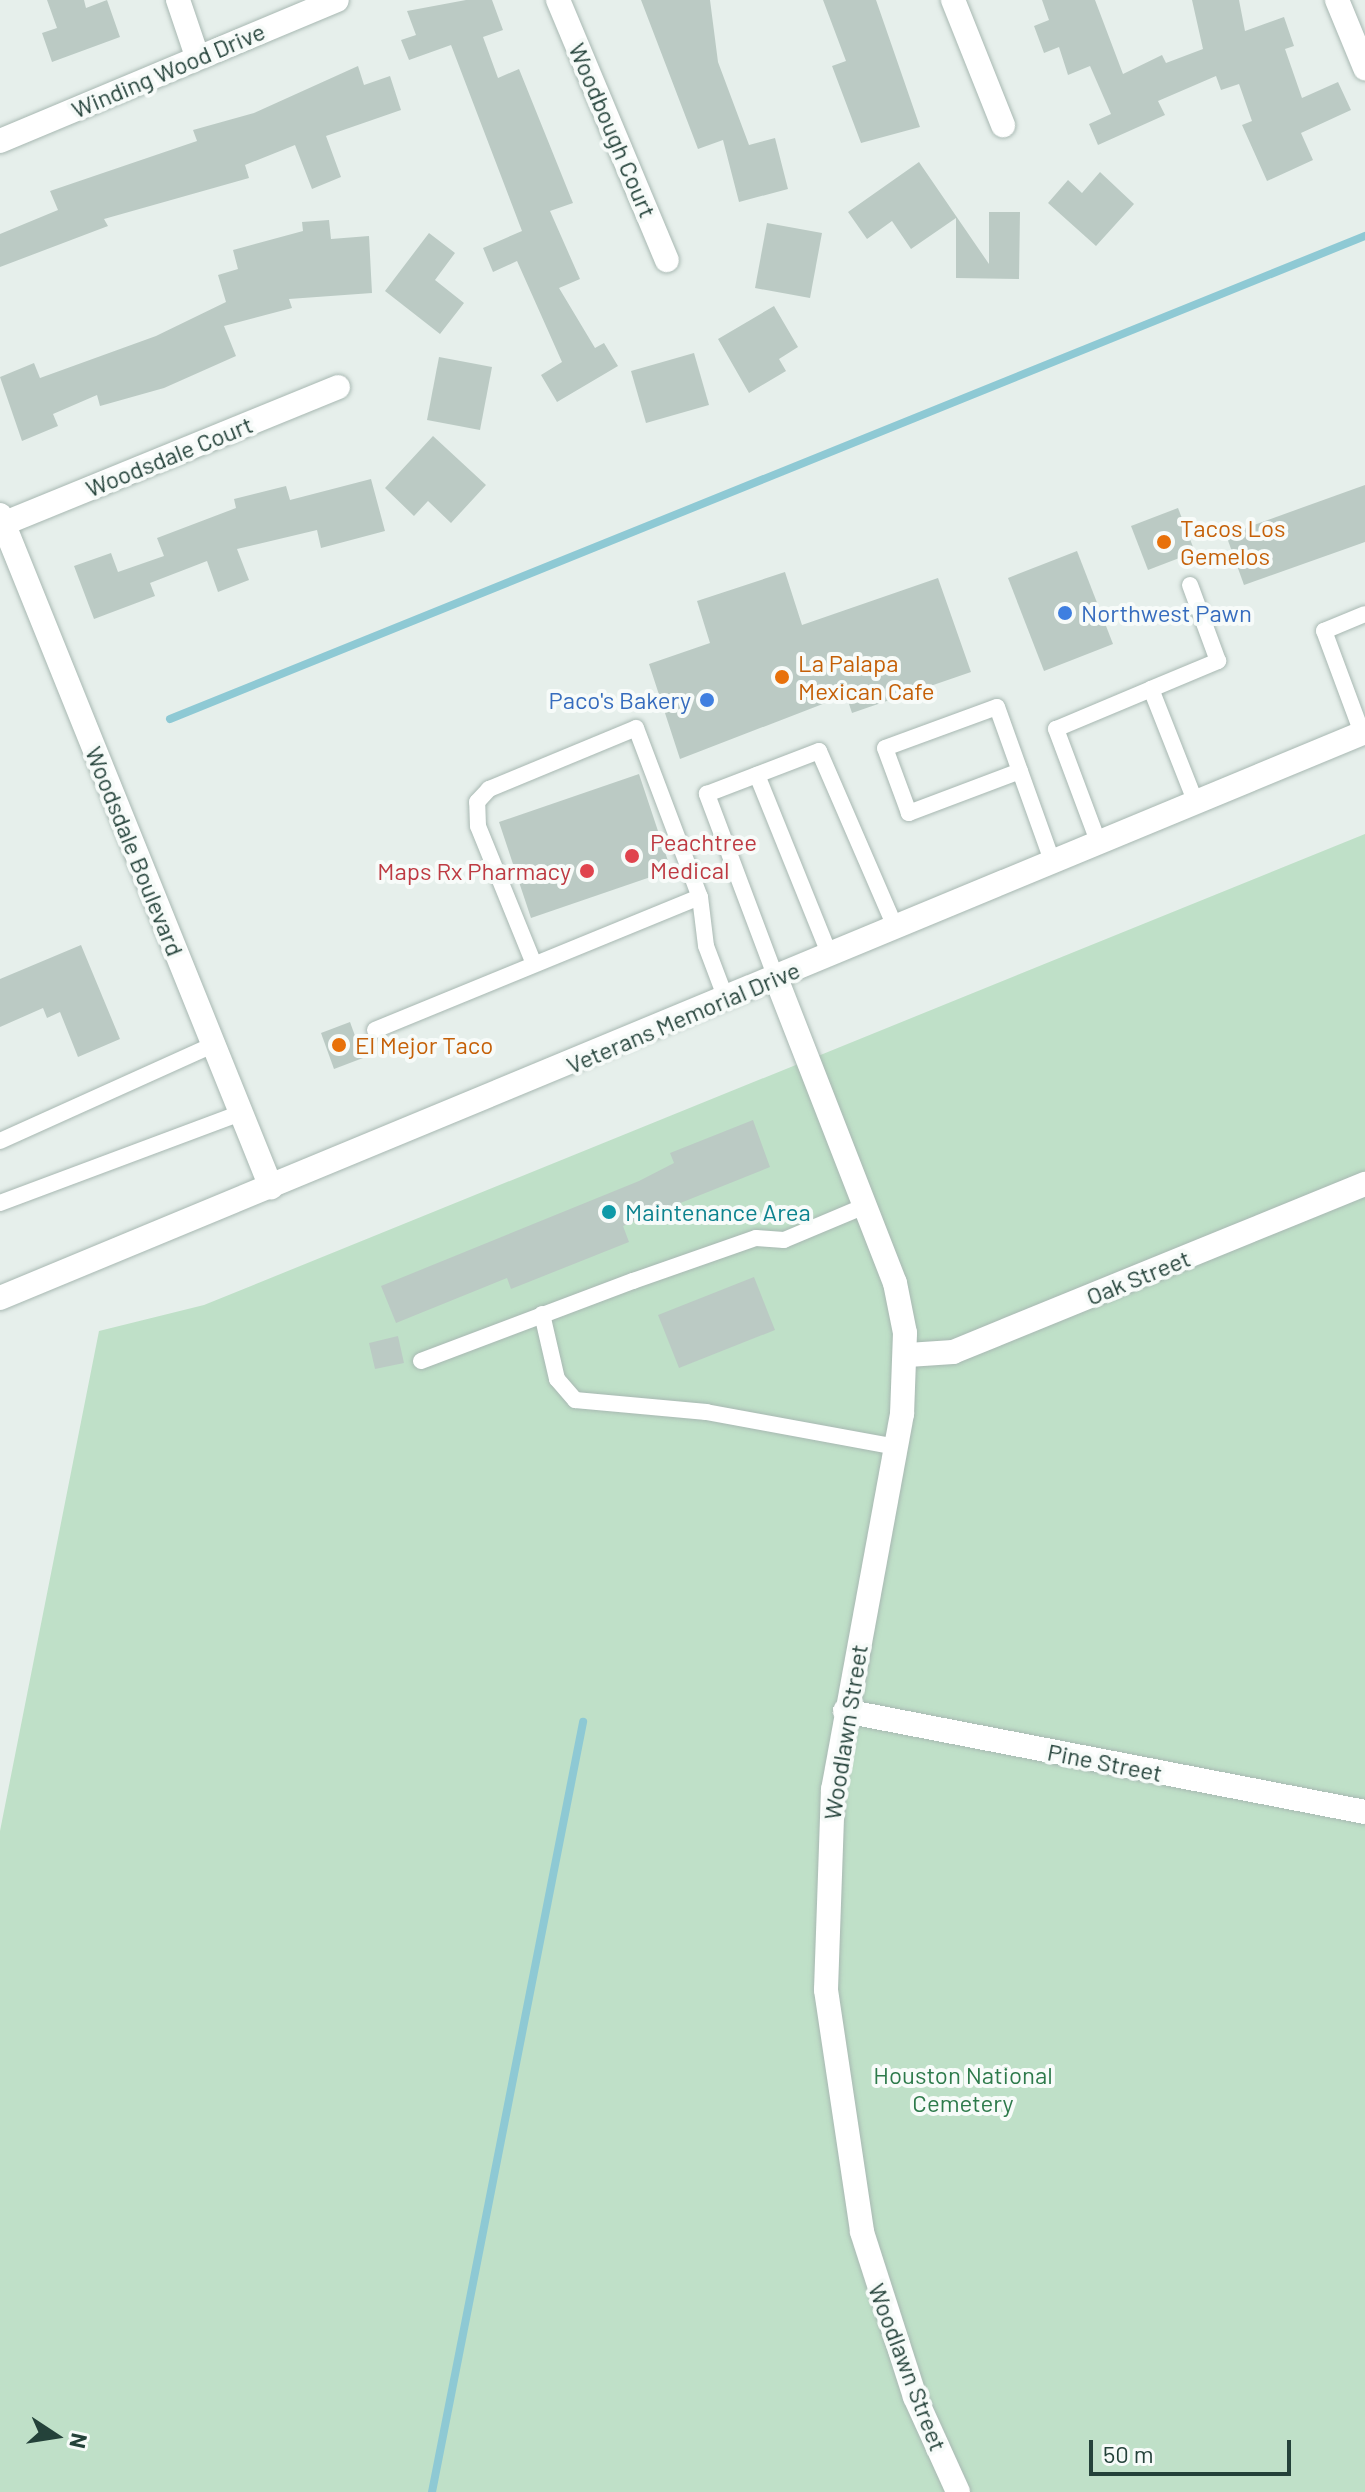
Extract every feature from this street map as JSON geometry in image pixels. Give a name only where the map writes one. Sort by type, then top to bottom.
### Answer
[{"type":"street","points":[[178,0],[197,56]]},
{"type":"street","name":"Winding Wood Drive","points":[[0,141],[337,0]]},
{"type":"street","name":"Woodbough Court","points":[[558,0],[667,260]]},
{"type":"street","points":[[953,0],[1003,125]]},
{"type":"street","points":[[1337,0],[1365,68]]},
{"type":"street","name":"Woodsdale Court","points":[[1,522],[338,387]]},
{"type":"street","name":"Woodsdale Boulevard","points":[[1,522],[271,1187]]},
{"type":"street","name":"Veterans Memorial Drive","points":[[0,1298],[1364,733]]},
{"type":"street","name":"Woodlawn Street","points":[[776,978],[895,1283],[908,1355],[896,1447],[845,1711],[825,1883],[837,2105],[875,2282],[958,2492]]},
{"type":"street","name":"Oak Street","points":[[908,1355],[953,1352],[1365,1184]]},
{"type":"street","name":"Pine Street","points":[[845,1711],[1365,1812]]},
{"type":"lane","points":[[1099,844],[1056,729],[1218,661],[1190,585]]},
{"type":"lane","points":[[1364,733],[1324,631],[1365,614]]},
{"type":"lane","points":[[1151,689],[1196,803]]},
{"type":"lane","points":[[1020,771],[909,813],[885,748],[997,707],[1020,771],[1053,863]]},
{"type":"lane","points":[[534,964],[478,826],[477,802],[489,789],[636,728],[700,897],[706,946],[726,999]]},
{"type":"lane","points":[[776,978],[707,794],[819,751],[896,929]]},
{"type":"lane","points":[[757,775],[830,956]]},
{"type":"lane","points":[[375,1030],[700,897]]},
{"type":"lane","points":[[0,1141],[213,1045]]},
{"type":"lane","points":[[0,1203],[241,1113]]},
{"type":"lane","points":[[421,1361],[542,1314],[756,1238],[784,1240],[865,1206]]},
{"type":"lane","points":[[542,1314],[557,1379],[575,1400],[706,1412],[896,1447]]},
{"type":"green space","name":"Houston National Cemetery","points":[[1365,834],[1365,2492],[0,2492],[0,1831],[99,1331],[204,1305]]},
{"type":"building","points":[[47,0],[84,0],[86,8],[107,0],[120,37],[52,62],[42,33],[57,28]]},
{"type":"building","points":[[466,0],[492,0],[503,30],[483,37],[498,78],[519,69],[573,203],[550,211],[580,279],[559,288],[595,348],[604,343],[618,366],[557,402],[541,375],[562,362],[517,261],[493,272],[483,248],[522,231],[451,45],[409,60],[401,40],[416,35],[407,11]]},
{"type":"building","points":[[641,0],[710,0],[718,62],[749,145],[775,138],[788,189],[739,202],[723,140],[698,149]]},
{"type":"building","points":[[823,0],[876,0],[920,127],[861,143],[832,66],[846,61]]},
{"type":"building","points":[[1042,0],[1095,0],[1123,74],[1162,55],[1166,63],[1203,49],[1192,0],[1239,0],[1245,31],[1284,17],[1294,46],[1285,49],[1302,98],[1338,82],[1351,110],[1301,133],[1313,160],[1267,181],[1242,125],[1252,121],[1239,84],[1221,90],[1216,76],[1158,101],[1165,115],[1098,145],[1089,124],[1111,114],[1090,66],[1068,75],[1059,47],[1044,53],[1034,26],[1049,20]]},
{"type":"building","points":[[358,66],[364,85],[390,76],[401,110],[326,136],[341,177],[312,189],[295,145],[245,165],[249,178],[104,219],[108,226],[0,267],[0,234],[58,210],[50,191],[197,141],[193,130],[254,113]]},
{"type":"building","points":[[919,162],[989,264],[989,212],[1020,212],[1019,279],[956,278],[956,218],[911,249],[892,221],[867,239],[848,212]]},
{"type":"building","points":[[1100,172],[1134,204],[1096,246],[1048,203],[1068,180],[1082,193]]},
{"type":"building","points":[[329,220],[331,239],[369,236],[372,293],[289,299],[292,308],[224,326],[236,356],[164,388],[100,406],[97,395],[53,414],[58,426],[22,441],[0,377],[34,363],[40,378],[156,336],[226,302],[218,275],[238,269],[233,250],[303,231],[302,222]]},
{"type":"building","points":[[767,223],[822,233],[810,298],[755,288]]},
{"type":"building","points":[[429,233],[455,253],[435,280],[464,303],[440,334],[385,291]]},
{"type":"building","points":[[774,306],[798,347],[779,359],[786,371],[749,393],[718,339]]},
{"type":"building","points":[[694,353],[709,405],[646,423],[631,371]]},
{"type":"building","points":[[439,357],[492,367],[480,430],[427,420]]},
{"type":"building","points":[[433,436],[486,485],[451,523],[428,501],[414,516],[385,488]]},
{"type":"building","points":[[371,479],[385,531],[321,548],[317,530],[237,549],[249,580],[218,592],[207,561],[150,583],[155,596],[94,619],[74,566],[111,553],[118,572],[164,556],[157,538],[236,508],[234,499],[286,486],[290,500]]},
{"type":"building","points":[[1365,485],[1365,542],[1244,585],[1226,535]]},
{"type":"building","points":[[1178,508],[1195,552],[1148,570],[1131,526]]},
{"type":"building","points":[[1077,551],[1113,644],[1044,671],[1008,578]]},
{"type":"building","points":[[785,572],[802,625],[938,578],[971,672],[852,713],[846,695],[680,759],[649,664],[710,643],[697,601]]},
{"type":"building","points":[[639,774],[671,870],[531,918],[499,822]]},
{"type":"building","points":[[81,945],[120,1039],[78,1057],[60,1012],[47,1018],[43,1008],[0,1027],[0,979]]},
{"type":"building","points":[[350,1022],[363,1058],[334,1069],[321,1033]]},
{"type":"building","name":"Maintenance Area","points":[[753,1120],[770,1167],[623,1226],[629,1242],[511,1289],[507,1278],[396,1323],[381,1286],[639,1181],[674,1163],[670,1153]]},
{"type":"building","points":[[754,1277],[775,1330],[679,1368],[658,1315]]},
{"type":"building","points":[[398,1336],[404,1363],[375,1369],[369,1343]]},
{"type":"waterway","points":[[170,719],[1365,236]]},
{"type":"waterway","points":[[432,2492],[583,1722]]},
{"type":"place","name":"Tacos Los Gemelos","points":[[1164,542]]},
{"type":"place","name":"Northwest Pawn","points":[[1065,613]]},
{"type":"place","name":"La Palapa Mexican Cafe","points":[[782,677]]},
{"type":"place","name":"Paco's Bakery","points":[[707,700]]},
{"type":"place","name":"Peachtree Medical","points":[[632,856]]},
{"type":"place","name":"Maps Rx Pharmacy","points":[[587,871]]},
{"type":"place","name":"El Mejor Taco","points":[[339,1045]]},
{"type":"place","name":"Maintenance Area","points":[[609,1212]]}]
